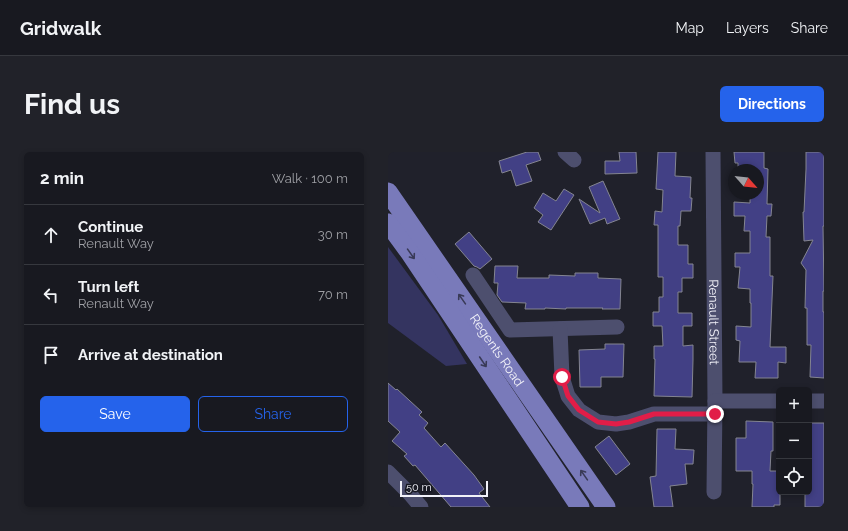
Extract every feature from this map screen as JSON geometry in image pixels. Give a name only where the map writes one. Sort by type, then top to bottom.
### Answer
[{"type":"main road","name":"Regents Road","points":[[388,192],[606,507]]},
{"type":"main road","name":"Regents Road","points":[[388,223],[414,259],[580,507]]},
{"type":"street","name":"Renault Street","points":[[713,152],[715,408],[714,492]]},
{"type":"street","points":[[473,275],[510,330],[617,327]]},
{"type":"street","points":[[560,329],[562,377],[568,396],[579,410],[598,422],[616,424],[629,422],[654,414],[776,401]]},
{"type":"street","points":[[812,401],[824,401]]},
{"type":"street","points":[[388,472],[421,507]]},
{"type":"shaded area","points":[[388,247],[438,315],[467,364],[446,366],[388,323]]},
{"type":"building","points":[[527,152],[538,152],[541,160],[526,165],[532,181],[516,186],[511,170],[502,173],[499,161]]},
{"type":"building","points":[[619,152],[636,152],[637,173],[605,174],[605,161],[620,161]]},
{"type":"building","points":[[658,152],[676,152],[675,176],[691,177],[691,211],[681,211],[680,226],[678,226],[678,245],[688,245],[688,264],[693,264],[693,278],[682,278],[682,292],[678,292],[678,313],[692,313],[692,326],[683,326],[683,346],[693,345],[692,397],[654,396],[654,346],[663,346],[662,326],[653,326],[653,312],[659,312],[659,297],[663,297],[663,277],[658,277],[658,225],[654,225],[655,211],[662,212],[663,190],[656,189]]},
{"type":"building","points":[[734,152],[764,152],[764,164],[735,163]]},
{"type":"building","points":[[806,152],[824,152],[824,378],[810,377],[811,345],[807,345],[807,308],[805,308],[806,270],[801,263],[813,240],[804,241],[803,212]]},
{"type":"building","points":[[764,168],[768,169],[767,204],[772,204],[771,216],[767,216],[766,237],[770,237],[770,276],[773,276],[770,347],[786,347],[786,363],[778,362],[778,378],[755,378],[756,362],[739,362],[740,341],[736,340],[736,326],[751,327],[751,303],[750,289],[738,288],[740,267],[735,267],[735,253],[750,253],[750,231],[744,231],[745,216],[734,216],[734,202],[750,203],[750,200],[764,200]]},
{"type":"building","points":[[603,181],[620,219],[607,224],[605,218],[590,224],[579,199],[600,213],[589,187]]},
{"type":"building","points":[[564,189],[574,195],[551,230],[538,222],[543,215],[534,208],[543,193],[556,201]]},
{"type":"building","points":[[469,232],[492,259],[480,269],[474,266],[455,244]]},
{"type":"building","points":[[495,266],[518,266],[517,278],[549,278],[549,275],[575,276],[575,273],[598,273],[598,278],[621,279],[620,309],[525,309],[526,303],[502,302],[497,295],[498,283],[494,283]]},
{"type":"building","points":[[605,344],[624,344],[623,377],[601,377],[601,387],[580,387],[579,350],[605,349]]},
{"type":"building","points":[[388,383],[396,390],[397,389],[422,412],[419,415],[428,423],[424,428],[441,447],[445,443],[474,475],[484,489],[479,493],[490,507],[451,507],[415,465],[413,466],[404,456],[407,454],[392,441],[400,432],[388,421]]},
{"type":"building","points":[[746,421],[773,422],[773,451],[771,451],[770,471],[776,471],[776,495],[780,495],[780,505],[774,505],[774,507],[752,507],[752,471],[736,471],[736,438],[746,438]]},
{"type":"building","points":[[812,423],[824,423],[824,507],[805,507],[805,495],[812,495]]},
{"type":"building","points":[[657,429],[676,429],[675,449],[694,450],[693,464],[685,464],[687,484],[670,486],[673,507],[654,507],[650,477],[656,476]]},
{"type":"building","points":[[609,436],[630,464],[616,475],[595,447]]},
{"type":"route","points":[[562,377],[568,396],[579,410],[598,422],[616,424],[629,422],[654,414],[715,414]]}]
